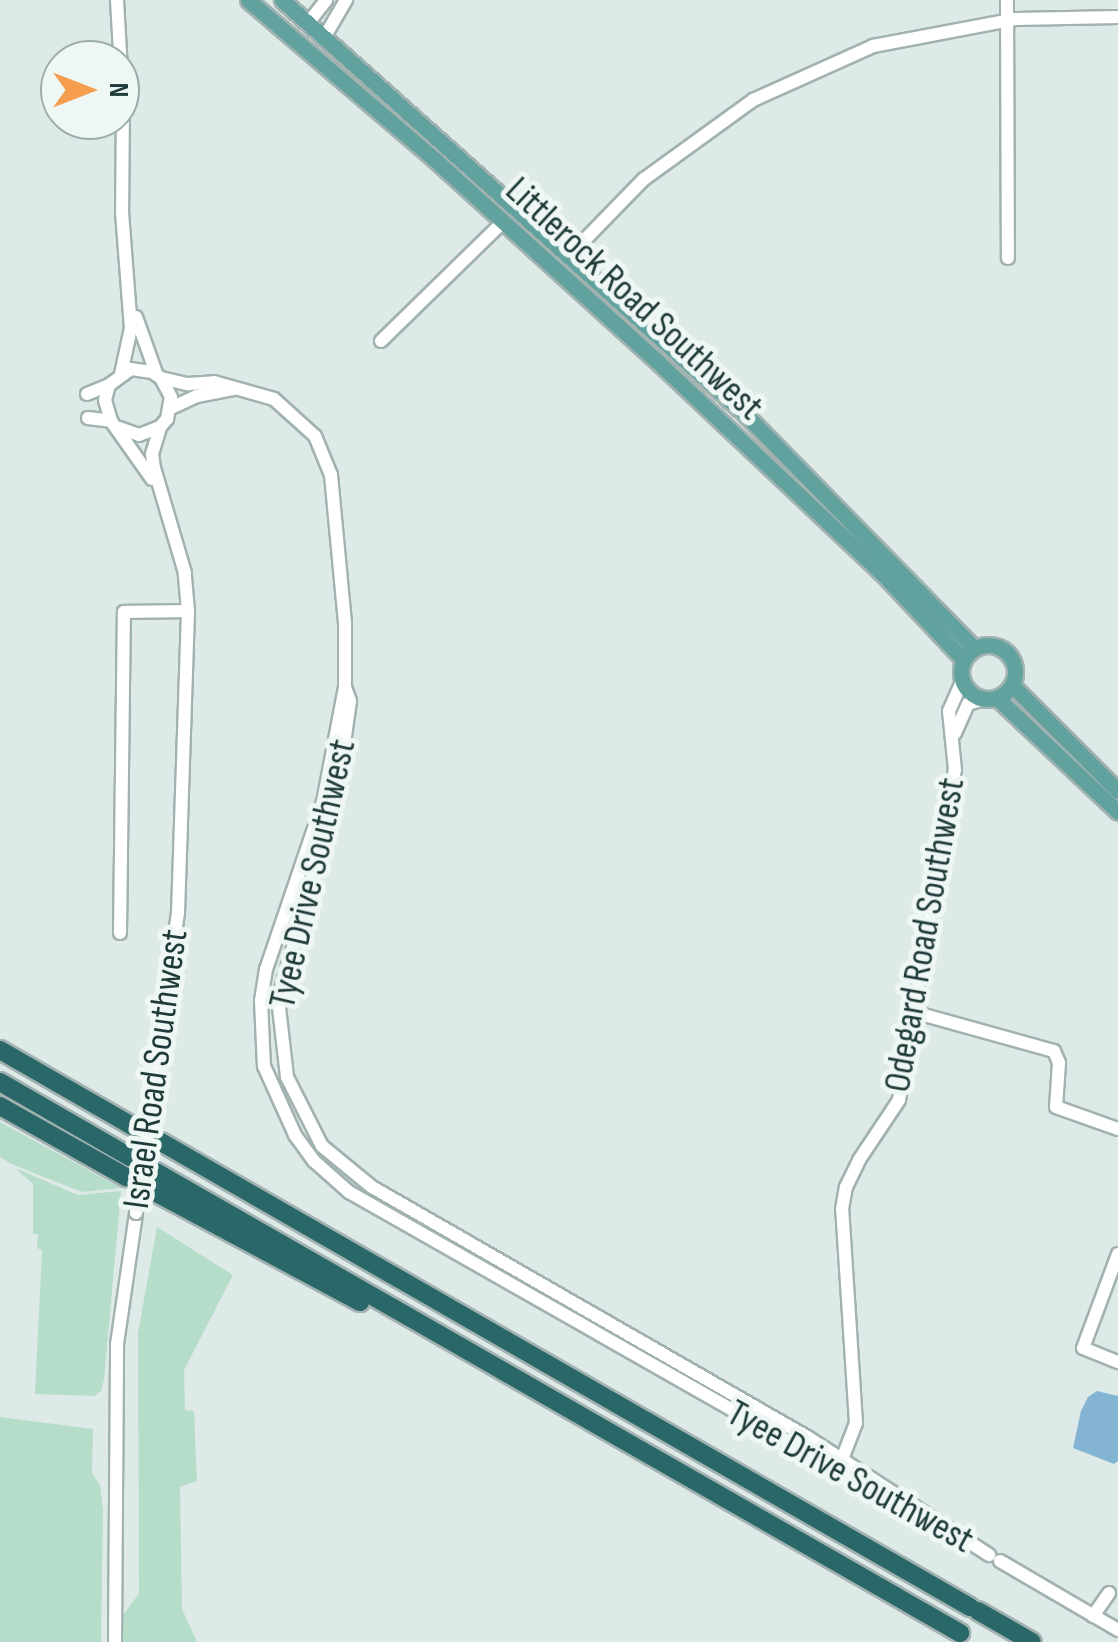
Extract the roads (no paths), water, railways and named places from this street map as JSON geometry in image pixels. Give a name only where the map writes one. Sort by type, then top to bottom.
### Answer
[{"type":"highway","points":[[0,1040],[110,1113]]},
{"type":"highway","points":[[0,1050],[134,1127]]},
{"type":"highway","points":[[0,1082],[130,1157]]},
{"type":"highway","points":[[0,1106],[126,1177]]},
{"type":"highway","points":[[161,1142],[1032,1642]]},
{"type":"highway","points":[[154,1181],[402,1325],[503,1372],[968,1637]]},
{"type":"main road","name":"Littlerock Road Southwest","points":[[248,0],[503,222],[968,654]]},
{"type":"main road","name":"Littlerock Road Southwest","points":[[282,0],[802,468],[968,654]]},
{"type":"main road","name":"Littlerock Road Southwest","points":[[968,654],[991,644],[1007,652],[1015,668],[1012,685],[1118,790]]},
{"type":"main road","points":[[968,654],[962,682],[975,696],[991,699],[1118,812]]},
{"type":"main road","points":[[991,699],[1012,685]]},
{"type":"street","points":[[87,394],[110,385],[121,374],[130,346],[117,0]]},
{"type":"street","points":[[309,22],[326,0]]},
{"type":"street","points":[[325,36],[346,0]]},
{"type":"street","points":[[1008,0],[1008,258]]},
{"type":"street","points":[[569,256],[644,178],[753,100],[873,46],[1007,21],[1118,17]]},
{"type":"street","points":[[381,341],[503,222]]},
{"type":"street","points":[[88,418],[140,435],[160,427],[170,408],[171,398],[144,349],[128,285]]},
{"type":"street","points":[[121,374],[142,369],[160,377]]},
{"type":"street","name":"Tyee Drive Southwest","points":[[160,377],[241,388],[289,409],[325,454],[331,475],[350,701],[336,800],[278,999],[286,1077],[308,1125],[342,1166],[372,1187],[989,1555],[839,1464]]},
{"type":"street","points":[[110,385],[105,400],[115,424]]},
{"type":"street","points":[[170,408],[197,396],[241,388]]},
{"type":"street","name":"Israel Road Southwest","points":[[115,424],[163,499]]},
{"type":"street","name":"Israel Road Southwest","points":[[115,1642],[117,1344],[178,913],[188,611],[185,573],[152,454],[160,427]]},
{"type":"street","points":[[120,933],[124,612],[188,611]]},
{"type":"street","name":"Odegard Road Southwest","points":[[839,1464],[856,1424],[843,1260],[846,1187],[898,1106],[917,1012],[955,770],[949,710],[962,682]]},
{"type":"street","points":[[954,736],[968,704],[991,699]]},
{"type":"street","points":[[917,1012],[1054,1051],[1059,1063],[1056,1107],[1118,1129]]},
{"type":"street","points":[[1118,1254],[1111,1295],[1083,1348],[1118,1362]]},
{"type":"street","name":"Tyee Drive Southwest","points":[[1000,1561],[1118,1630]]},
{"type":"street","points":[[1093,1616],[1109,1593]]},
{"type":"water","points":[[1097,1391],[1118,1396],[1118,1461],[1114,1464],[1073,1448],[1081,1411],[1088,1397]]}]
